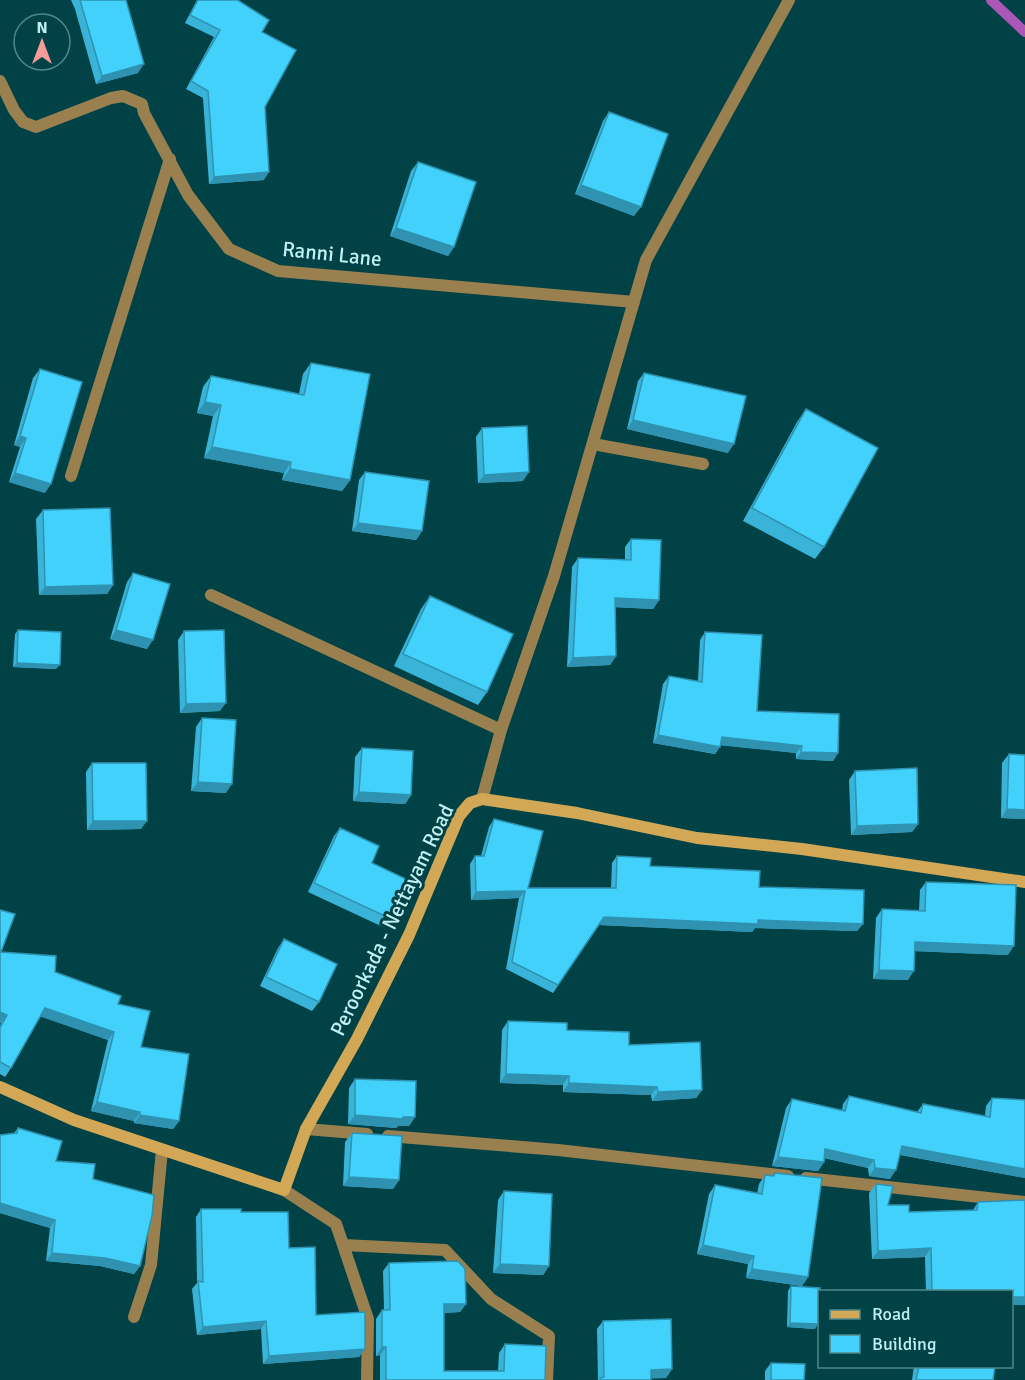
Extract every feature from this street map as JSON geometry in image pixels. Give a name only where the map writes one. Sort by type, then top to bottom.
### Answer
[{"type":"street","points":[[482,799],[501,730],[554,576],[646,260],[789,0]]},
{"type":"street","name":"Ranni Lane","points":[[0,81],[14,110],[23,122],[36,127],[111,98],[123,96],[142,104],[144,113],[188,195],[229,249],[278,271],[634,302]]},
{"type":"street","points":[[71,476],[170,159]]},
{"type":"street","points":[[593,444],[703,464]]},
{"type":"street","points":[[211,595],[501,730]]},
{"type":"street","name":"Peroorkada - Nettayam Road","points":[[284,1190],[306,1129],[357,1039],[408,935],[459,816],[470,803],[482,799],[577,813],[697,838],[802,849],[1025,882]]},
{"type":"street","points":[[0,1087],[74,1120],[284,1190],[336,1224],[368,1319],[367,1380]]},
{"type":"street","points":[[306,1129],[558,1150],[1025,1202]]},
{"type":"street","points":[[134,1317],[151,1265],[162,1150]]},
{"type":"street","points":[[343,1245],[444,1250],[491,1299],[549,1336],[547,1380]]},
{"type":"building","points":[[80,0],[126,0],[144,64],[102,76]]},
{"type":"building","points":[[198,0],[239,1],[269,20],[262,32],[296,50],[265,107],[269,172],[214,177],[208,91],[191,81],[220,30],[190,15]]},
{"type":"building","points":[[609,112],[668,134],[641,207],[581,185]]},
{"type":"building","points":[[418,162],[476,182],[454,247],[396,228]]},
{"type":"building","points":[[311,363],[370,374],[350,480],[290,469],[291,462],[212,447],[221,405],[205,402],[211,376],[304,395]]},
{"type":"building","points":[[40,369],[82,382],[51,484],[15,473],[26,438],[20,436]]},
{"type":"building","points":[[644,373],[746,396],[734,444],[633,420]]},
{"type":"building","points":[[806,409],[878,448],[824,547],[752,508]]},
{"type":"building","points":[[527,426],[529,472],[484,475],[482,428]]},
{"type":"building","points":[[365,472],[429,481],[422,531],[358,523]]},
{"type":"building","points":[[110,508],[113,585],[45,587],[43,510]]},
{"type":"building","points":[[631,539],[661,540],[659,600],[615,598],[616,656],[573,658],[578,558],[631,560]]},
{"type":"building","points":[[133,573],[170,584],[153,640],[116,630]]},
{"type":"building","points":[[430,596],[513,634],[487,692],[403,654]]},
{"type":"building","points":[[18,630],[61,632],[60,665],[17,663]]},
{"type":"building","points":[[224,630],[226,703],[186,704],[184,631]]},
{"type":"building","points":[[705,632],[762,635],[757,711],[839,714],[838,753],[801,752],[802,746],[722,737],[720,747],[658,735],[669,676],[702,682]]},
{"type":"building","points":[[202,718],[236,720],[232,784],[198,782]]},
{"type":"building","points":[[362,748],[413,751],[411,795],[359,792]]},
{"type":"building","points":[[1009,754],[1025,755],[1025,810],[1007,809]]},
{"type":"building","points":[[92,763],[146,763],[147,821],[93,821]]},
{"type":"building","points":[[917,768],[918,824],[857,826],[855,771]]},
{"type":"building","points":[[494,819],[543,831],[528,888],[616,888],[617,856],[651,858],[650,866],[760,871],[759,887],[864,890],[863,924],[758,920],[758,924],[604,917],[558,985],[512,962],[525,891],[476,892],[475,856],[484,856]]},
{"type":"building","points":[[340,828],[379,846],[372,863],[406,879],[389,918],[314,883]]},
{"type":"building","points":[[926,882],[1016,885],[1014,946],[915,942],[914,971],[879,970],[882,909],[925,911]]},
{"type":"building","points":[[0,910],[15,914],[1,952],[56,956],[55,972],[121,996],[118,1004],[150,1011],[141,1047],[189,1054],[179,1121],[140,1115],[140,1112],[97,1102],[114,1032],[45,1008],[11,1068],[0,1062],[0,1028],[7,1015],[0,1012]]},
{"type":"building","points":[[284,939],[337,964],[319,1002],[266,977]]},
{"type":"building","points":[[508,1021],[567,1023],[567,1030],[629,1032],[629,1045],[700,1042],[702,1090],[658,1092],[657,1087],[569,1083],[569,1076],[506,1074]]},
{"type":"building","points":[[355,1079],[416,1081],[415,1117],[403,1117],[403,1119],[355,1115]]},
{"type":"building","points":[[849,1096],[921,1113],[923,1104],[990,1117],[992,1098],[1025,1100],[1025,1169],[902,1146],[896,1170],[875,1168],[874,1160],[825,1149],[824,1162],[778,1157],[792,1099],[845,1111]]},
{"type":"building","points":[[18,1128],[62,1141],[56,1161],[95,1164],[93,1179],[154,1195],[152,1216],[140,1266],[105,1258],[52,1253],[55,1220],[0,1203],[0,1135],[17,1133]]},
{"type":"building","points":[[352,1133],[402,1136],[399,1180],[349,1177]]},
{"type":"building","points":[[775,1173],[822,1178],[808,1277],[752,1269],[754,1256],[703,1245],[715,1185],[762,1194],[765,1175],[774,1176]]},
{"type":"building","points":[[876,1184],[893,1186],[888,1205],[909,1205],[909,1212],[977,1210],[978,1202],[1025,1200],[1025,1297],[1013,1297],[1013,1290],[932,1290],[931,1248],[878,1251]]},
{"type":"building","points":[[504,1191],[552,1194],[549,1266],[500,1264]]},
{"type":"building","points":[[201,1209],[288,1212],[289,1248],[315,1247],[316,1315],[365,1312],[365,1349],[269,1356],[266,1321],[203,1327],[198,1281],[203,1282]]},
{"type":"building","points":[[458,1261],[465,1269],[466,1304],[444,1304],[444,1371],[504,1371],[505,1344],[546,1346],[545,1380],[386,1380],[386,1347],[382,1347],[382,1310],[390,1310],[389,1263]]},
{"type":"building","points":[[791,1286],[820,1288],[818,1290],[818,1324],[790,1323]]},
{"type":"building","points":[[671,1319],[672,1369],[651,1370],[651,1380],[600,1380],[604,1377],[603,1321]]},
{"type":"building","points":[[771,1363],[805,1364],[804,1380],[771,1380]]},
{"type":"building","points":[[919,1368],[995,1368],[993,1380],[916,1380]]},
{"type":"waterway","points":[[991,0],[1025,32]]}]
